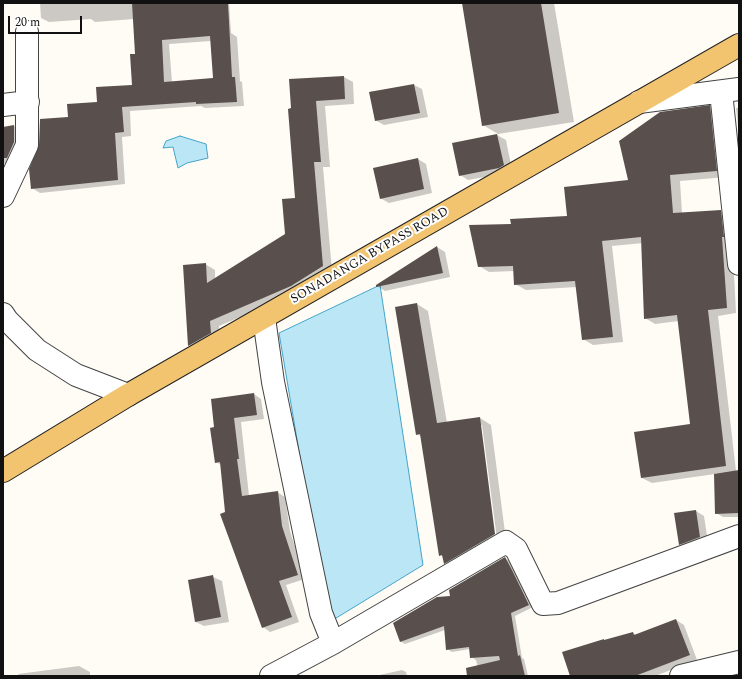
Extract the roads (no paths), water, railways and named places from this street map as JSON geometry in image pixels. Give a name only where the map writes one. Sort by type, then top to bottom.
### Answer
[{"type":"main road","name":"SONADANGA BYPASS ROAD","points":[[3,471],[128,395],[739,44]]},
{"type":"street","points":[[3,196],[27,145],[27,32]]},
{"type":"street","points":[[638,102],[730,91],[739,264]]},
{"type":"street","points":[[3,105],[28,102]]},
{"type":"street","points":[[3,314],[7,320],[37,350],[76,374],[128,395]]},
{"type":"street","points":[[264,318],[273,382],[321,612],[333,643]]},
{"type":"street","points":[[271,676],[333,643],[506,542],[516,549],[543,604],[558,603],[739,536]]},
{"type":"street","points":[[681,676],[739,662]]},
{"type":"water","points":[[180,136],[206,144],[208,158],[187,163],[178,168],[173,147],[163,148],[166,141]]},
{"type":"water","points":[[380,285],[423,565],[328,623],[279,333]]}]
